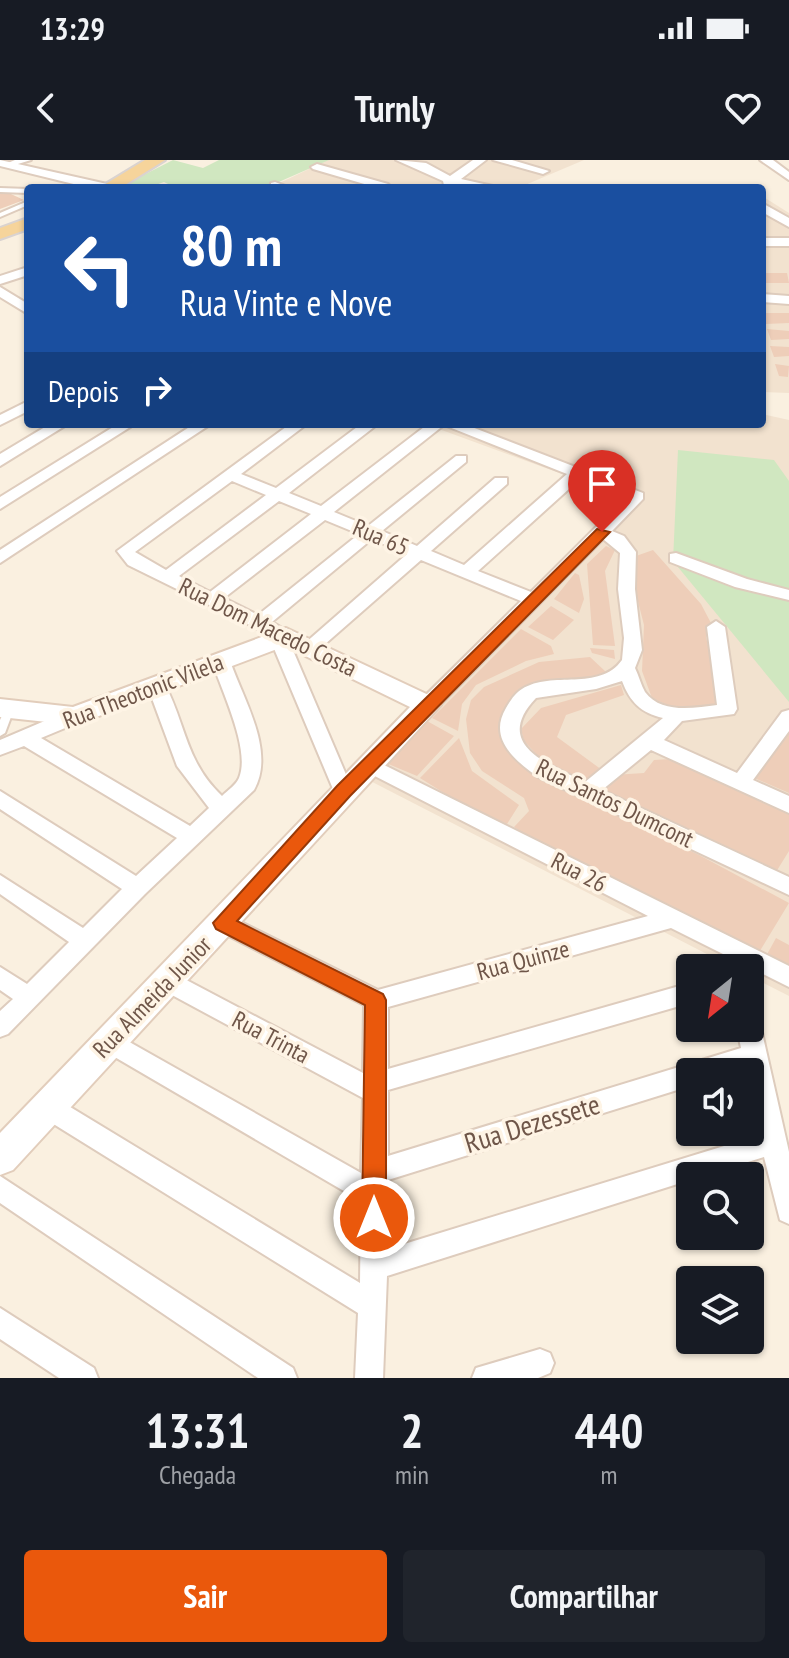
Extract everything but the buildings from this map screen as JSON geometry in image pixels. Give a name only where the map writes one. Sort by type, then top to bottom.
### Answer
[{"type":"main road","points":[[114,184],[157,160]]},
{"type":"main road","name":"Rua Theotonic Vilela","points":[[18,722],[75,716],[283,636]]},
{"type":"main road","name":"Rua Dom Macedo Costa","points":[[283,636],[428,705]]},
{"type":"main road","name":"Rua Almeida Junior","points":[[0,1158],[223,923],[343,791],[428,705]]},
{"type":"street","points":[[402,160],[427,162],[446,184],[480,160]]},
{"type":"street","points":[[499,160],[543,171]]},
{"type":"street","points":[[766,160],[789,177]]},
{"type":"street","points":[[388,184],[427,162]]},
{"type":"street","points":[[8,163],[92,184]]},
{"type":"street","points":[[317,167],[372,184]]},
{"type":"street","points":[[766,209],[789,223]]},
{"type":"street","points":[[766,242],[789,242]]},
{"type":"street","points":[[15,257],[24,265]]},
{"type":"street","points":[[0,280],[24,271]]},
{"type":"street","points":[[0,291],[24,307]]},
{"type":"street","points":[[766,298],[789,300]]},
{"type":"street","points":[[0,421],[24,407]]},
{"type":"street","points":[[0,461],[54,428]]},
{"type":"street","points":[[0,504],[122,428]]},
{"type":"street","points":[[0,558],[198,428]]},
{"type":"street","points":[[228,474],[294,428]]},
{"type":"street","points":[[167,577],[366,428]]},
{"type":"street","points":[[211,600],[432,428]]},
{"type":"street","points":[[461,428],[579,472],[467,572]]},
{"type":"street","points":[[283,636],[369,532],[461,459]]},
{"type":"street","name":"Rua Almeida Junior","points":[[428,705],[632,503],[635,493],[579,472]]},
{"type":"street","name":"Rua 65","points":[[228,474],[534,600]]},
{"type":"street","name":"Rua Dom Macedo Costa","points":[[228,474],[134,541],[125,551],[128,558],[283,636]]},
{"type":"street","points":[[283,636],[419,553],[501,481]]},
{"type":"street","points":[[602,532],[618,540],[628,552],[625,579],[634,646],[627,670],[642,701],[656,710],[678,713],[728,708],[716,627]]},
{"type":"street","points":[[676,558],[741,583],[789,595]]},
{"type":"street","points":[[283,636],[343,791]]},
{"type":"street","points":[[0,1027],[83,940],[247,785],[252,766],[245,730],[221,661]]},
{"type":"street","name":"Rua Santos Dumcont","points":[[627,670],[602,682],[529,693],[509,718],[509,737],[521,754],[545,772],[788,885]]},
{"type":"street","points":[[156,685],[181,760],[205,792],[222,808]]},
{"type":"street","points":[[588,792],[613,764],[649,741],[678,713]]},
{"type":"street","points":[[740,783],[789,717]]},
{"type":"street","points":[[0,748],[18,722],[191,837]]},
{"type":"street","points":[[649,741],[789,805]]},
{"type":"street","name":"Rua 26","points":[[370,765],[670,919],[728,954]]},
{"type":"street","points":[[0,799],[137,888]]},
{"type":"street","points":[[0,883],[83,940]]},
{"type":"street","name":"Rua Quinze","points":[[376,1000],[670,919]]},
{"type":"street","points":[[223,923],[376,1000],[374,1267],[369,1378]]},
{"type":"street","name":"Rua 26","points":[[764,969],[789,977]]},
{"type":"street","points":[[0,977],[28,997]]},
{"type":"street","name":"Rua Trinta","points":[[167,981],[375,1088]]},
{"type":"street","points":[[375,1088],[676,997]]},
{"type":"street","points":[[109,1042],[374,1183]]},
{"type":"street","points":[[752,1042],[789,1211]]},
{"type":"street","points":[[742,1058],[754,1054]]},
{"type":"street","name":"Rua Dezessete","points":[[374,1183],[676,1080]]},
{"type":"street","points":[[48,1107],[372,1306]]},
{"type":"street","points":[[374,1267],[774,1142]]},
{"type":"street","points":[[0,1188],[283,1378]]},
{"type":"street","points":[[0,1322],[84,1378]]},
{"type":"street","points":[[486,1378],[540,1363]]},
{"type":"lane","points":[[0,190],[24,191]]},
{"type":"lane","points":[[9,224],[24,207]]},
{"type":"shaded area","points":[[328,160],[584,160],[527,184],[277,184]]},
{"type":"shaded area","points":[[766,199],[789,213],[789,393],[766,392]]},
{"type":"shaded area","points":[[766,415],[789,420],[789,996],[764,983],[764,954],[707,954],[347,769],[625,497],[436,428],[766,428]]},
{"type":"green space","points":[[173,160],[203,168],[219,160],[329,160],[274,184],[126,184]]},
{"type":"green space","points":[[678,450],[774,460],[789,481],[789,702],[673,561]]},
{"type":"route","points":[[374,1218],[376,1000],[223,923],[343,791],[602,532]]}]
